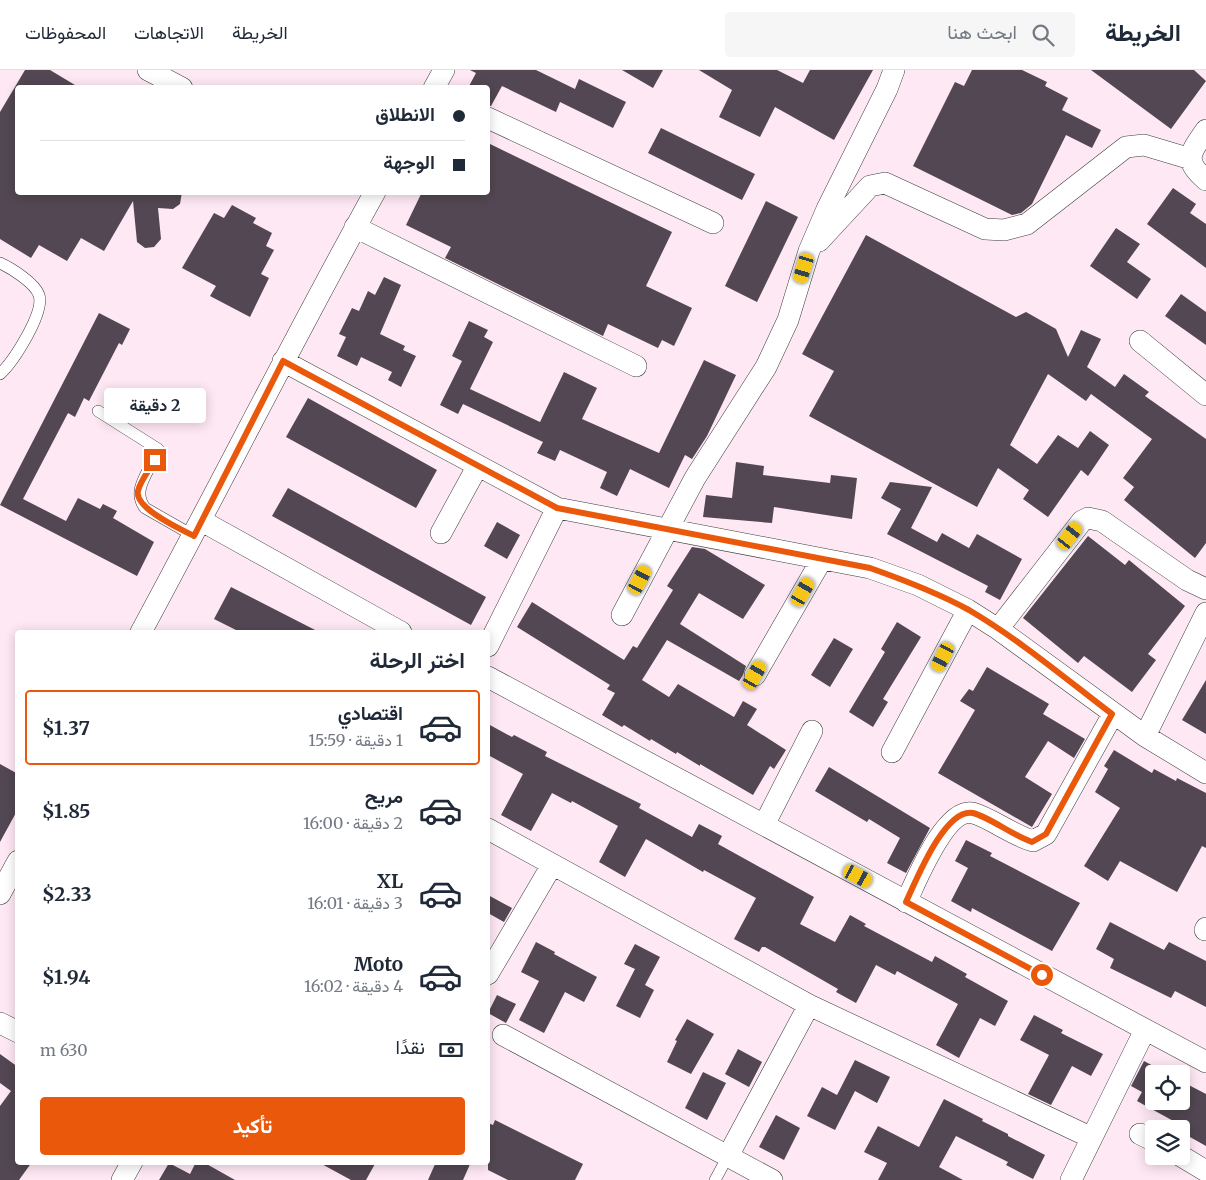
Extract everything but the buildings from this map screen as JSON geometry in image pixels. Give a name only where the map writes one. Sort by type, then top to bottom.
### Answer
[{"type":"street","points":[[148,70],[176,85]]},
{"type":"street","points":[[436,85],[444,70]]},
{"type":"street","points":[[622,615],[695,478],[766,367],[788,320],[809,251],[827,209],[883,97],[894,70]]},
{"type":"street","points":[[490,119],[714,223]]},
{"type":"street","points":[[1206,130],[1192,152],[1190,159],[1191,165],[1206,180]]},
{"type":"street","points":[[809,251],[870,186],[885,183],[984,229],[1004,230],[1027,224],[1126,147],[1144,145],[1190,159]]},
{"type":"street","points":[[143,630],[198,529],[283,361],[373,195]]},
{"type":"street","points":[[355,227],[636,366]]},
{"type":"street","points":[[1140,341],[1206,395]]},
{"type":"street","points":[[283,361],[557,508],[870,568],[918,585],[968,610],[998,629],[1112,714],[1206,773]]},
{"type":"street","points":[[441,533],[477,466]]},
{"type":"street","points":[[490,642],[557,508]]},
{"type":"street","points":[[998,629],[1082,521],[1088,518],[1102,521],[1187,580],[1206,589]]},
{"type":"street","points":[[198,529],[397,630]]},
{"type":"street","points":[[755,675],[822,560]]},
{"type":"street","points":[[892,752],[968,610]]},
{"type":"street","points":[[1145,736],[1206,613]]},
{"type":"street","points":[[490,678],[1206,1062]]},
{"type":"street","points":[[906,902],[940,834],[956,816],[972,813],[1032,842],[1046,834],[1112,714]]},
{"type":"street","points":[[764,825],[812,731]]},
{"type":"street","points":[[490,830],[809,1005],[1090,1137]]},
{"type":"street","points":[[490,971],[552,865]]},
{"type":"street","points":[[0,894],[15,866]]},
{"type":"street","points":[[728,1156],[809,1005]]},
{"type":"street","points":[[0,1023],[15,1030]]},
{"type":"street","points":[[1070,1180],[1144,1030]]},
{"type":"street","points":[[503,1035],[772,1180]]},
{"type":"street","points":[[1190,1161],[1206,1171]]},
{"type":"street","points":[[122,1180],[130,1165]]},
{"type":"lane","points":[[0,263],[35,288],[39,296],[40,305],[20,350],[0,374]]},
{"type":"lane","points":[[98,411],[158,449],[155,460],[138,492],[139,500],[145,508],[198,529]]},
{"type":"lane","points":[[715,1180],[728,1156]]},
{"type":"route","points":[[155,460],[138,492],[139,500],[145,508],[194,536],[283,361],[557,508],[870,568],[918,585],[968,610],[998,629],[1112,714],[1046,834],[1032,842],[972,813],[956,816],[940,834],[906,902],[1042,975]]}]
